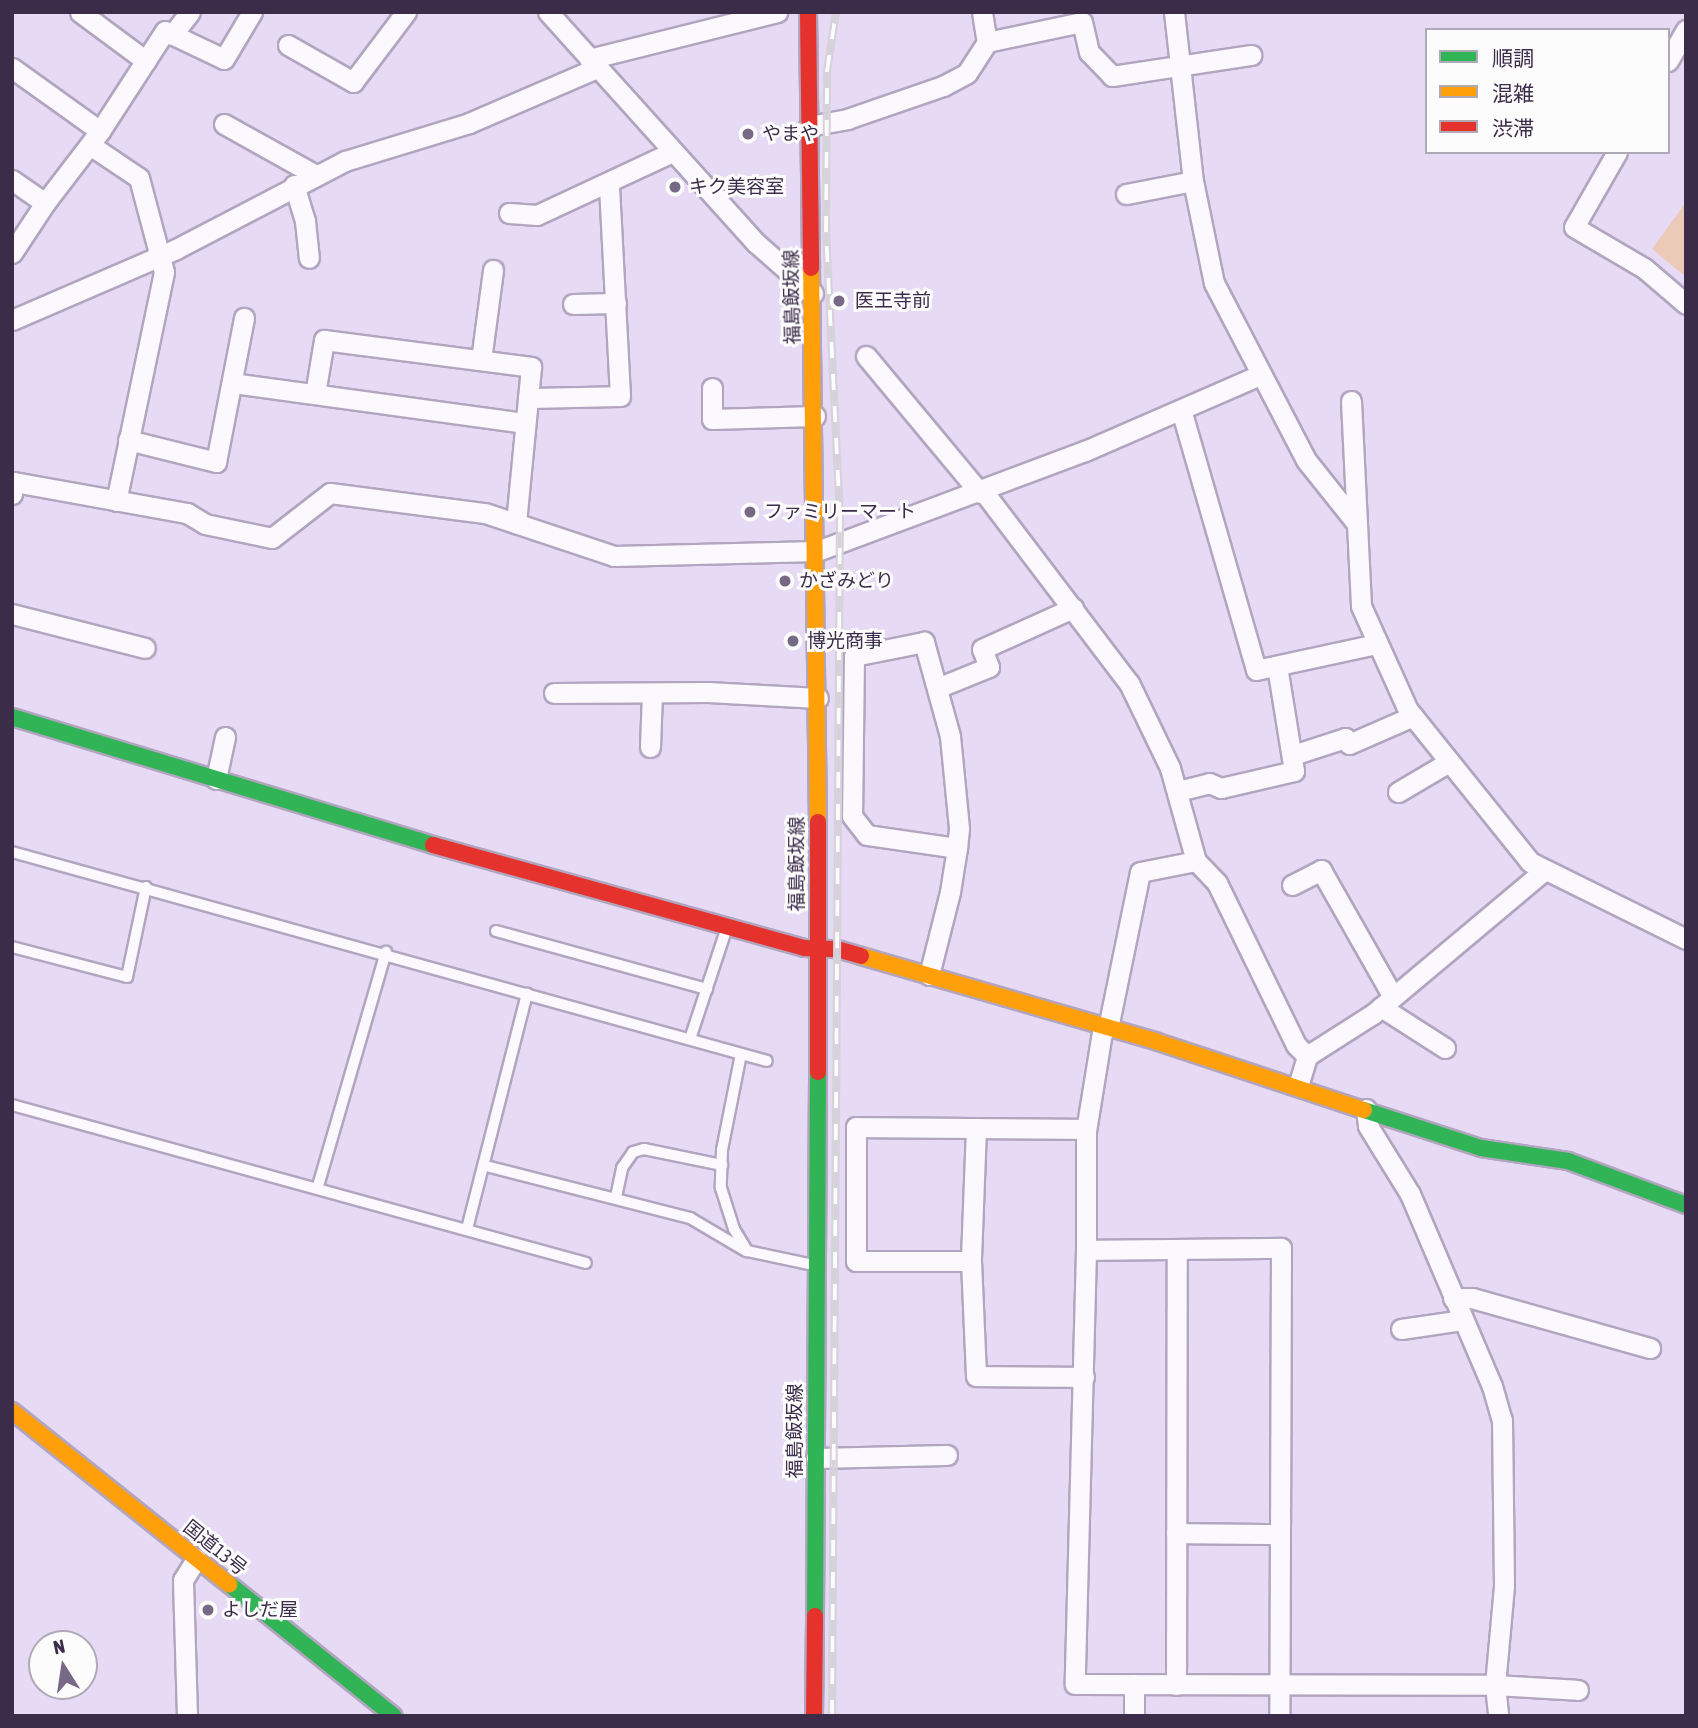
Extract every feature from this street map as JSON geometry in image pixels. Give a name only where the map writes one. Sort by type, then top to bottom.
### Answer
[{"type":"main road","name":"福島飯坂線","points":[[808,12],[817,551],[819,947],[814,1716]]},
{"type":"main road","points":[[12,717],[484,860],[804,948],[819,947],[929,975],[1298,1086],[1481,1148],[1568,1161],[1686,1205]]},
{"type":"main road","name":"国道13号","points":[[12,1411],[394,1716]]},
{"type":"street","points":[[79,12],[146,61]]},
{"type":"street","points":[[172,35],[190,12]]},
{"type":"street","points":[[12,253],[45,203],[95,138],[165,31],[224,59],[252,12]]},
{"type":"street","points":[[288,45],[353,82],[406,12]]},
{"type":"street","points":[[548,12],[756,243],[813,293]]},
{"type":"street","points":[[12,320],[159,256],[314,174],[469,123],[593,63],[777,12]]},
{"type":"street","points":[[982,12],[988,42]]},
{"type":"street","points":[[1174,12],[1176,68],[1193,181],[1214,283],[1260,375],[1273,391],[1306,460],[1357,524]]},
{"type":"street","points":[[809,125],[847,119],[943,86],[967,73],[988,42],[1082,22],[1089,52],[1112,76],[1251,55]]},
{"type":"street","points":[[1670,58],[1686,30]]},
{"type":"street","points":[[12,68],[139,178],[159,256],[164,281],[116,500]]},
{"type":"street","points":[[224,124],[314,174]]},
{"type":"street","points":[[509,213],[537,215],[672,152]]},
{"type":"street","points":[[1616,154],[1574,227],[1643,268],[1686,304]]},
{"type":"street","points":[[12,180],[45,203]]},
{"type":"street","points":[[1126,194],[1193,181]]},
{"type":"street","points":[[528,398],[620,396],[609,183]]},
{"type":"street","points":[[295,185],[309,258]]},
{"type":"street","points":[[481,360],[493,270]]},
{"type":"street","points":[[573,304],[615,303]]},
{"type":"street","points":[[128,440],[216,462],[244,318]]},
{"type":"street","points":[[315,394],[324,340],[531,367],[516,523]]},
{"type":"street","points":[[866,356],[982,492],[1129,683],[1178,791],[1196,861],[1217,883],[1297,1045],[1307,1056]]},
{"type":"street","points":[[12,494],[14,482],[187,513],[205,524],[272,538],[330,493],[485,513],[614,556],[817,551],[982,492],[1182,412],[1260,375]]},
{"type":"street","points":[[232,383],[525,423]]},
{"type":"street","points":[[712,388],[712,419],[815,416]]},
{"type":"street","points":[[1351,401],[1361,606],[1376,644],[1413,716],[1514,846],[1542,872],[1686,939]]},
{"type":"street","points":[[1182,412],[1256,670],[1376,644]]},
{"type":"street","points":[[937,688],[989,667],[982,649],[1073,608]]},
{"type":"street","points":[[12,614],[145,648]]},
{"type":"street","points":[[929,975],[957,848],[959,828],[950,736],[923,642],[854,656],[852,816],[867,835],[957,848]]},
{"type":"street","points":[[1178,791],[1209,783],[1221,788],[1294,771],[1277,666]]},
{"type":"street","points":[[554,693],[818,698]]},
{"type":"street","points":[[650,747],[652,693]]},
{"type":"street","points":[[1293,755],[1345,738],[1349,744],[1413,716]]},
{"type":"street","points":[[216,779],[225,737]]},
{"type":"street","points":[[1398,792],[1449,762]]},
{"type":"street","points":[[1196,861],[1140,872],[1086,1129],[1084,1377],[1078,1462],[1075,1684],[1495,1685],[1578,1690]]},
{"type":"street","points":[[1292,885],[1321,870],[1387,1002],[1445,1048]]},
{"type":"street","points":[[1298,1086],[1307,1056],[1387,1002],[1542,872]]},
{"type":"street","points":[[1366,1109],[1368,1126],[1410,1194],[1497,1398],[1503,1430],[1504,1586],[1495,1685],[1499,1716]]},
{"type":"street","points":[[971,1261],[856,1261],[856,1127],[1086,1129]]},
{"type":"street","points":[[976,1128],[971,1261],[976,1376],[1084,1377]]},
{"type":"street","points":[[1086,1250],[1281,1248],[1279,1716]]},
{"type":"street","points":[[1176,1685],[1177,1249]]},
{"type":"street","points":[[1453,1298],[1472,1298],[1650,1348]]},
{"type":"street","points":[[1401,1329],[1462,1320]]},
{"type":"street","points":[[816,1458],[947,1455]]},
{"type":"street","points":[[1176,1533],[1280,1534]]},
{"type":"street","points":[[187,1716],[183,1580],[195,1559]]},
{"type":"street","points":[[1134,1684],[1134,1716]]},
{"type":"lane","points":[[12,852],[386,952],[766,1061]]},
{"type":"lane","points":[[12,947],[127,977],[146,887]]},
{"type":"lane","points":[[690,1039],[727,926]]},
{"type":"lane","points":[[496,931],[706,989]]},
{"type":"lane","points":[[318,1186],[386,952]]},
{"type":"lane","points":[[467,1229],[486,1166],[527,994]]},
{"type":"lane","points":[[741,1054],[722,1165],[721,1188],[734,1229],[747,1251]]},
{"type":"lane","points":[[12,1105],[318,1186],[586,1263]]},
{"type":"lane","points":[[616,1197],[622,1168],[633,1152],[644,1149],[722,1165]]},
{"type":"lane","points":[[486,1166],[690,1218],[747,1251],[817,1265]]},
{"type":"shaded area","points":[[1686,202],[1686,277],[1652,249]]},
{"type":"railway","points":[[832,1716],[840,518],[826,232],[827,71],[836,12]]},
{"type":"traffic: fast","points":[[12,717],[433,845]]},
{"type":"traffic: fast","points":[[815,1616],[818,1072]]},
{"type":"traffic: fast","points":[[1364,1110],[1481,1148],[1568,1161],[1686,1205]]},
{"type":"traffic: fast","points":[[229,1584],[394,1716]]},
{"type":"traffic: slow","points":[[811,268],[818,822]]},
{"type":"traffic: slow","points":[[861,956],[1155,1041],[1364,1110]]},
{"type":"traffic: slow","points":[[12,1411],[229,1584]]},
{"type":"traffic: jam","points":[[808,12],[811,268]]},
{"type":"traffic: jam","points":[[818,822],[818,1072]]},
{"type":"traffic: jam","points":[[433,845],[804,948],[837,949],[861,956]]},
{"type":"traffic: jam","points":[[814,1716],[815,1616]]},
{"type":"place","name":"やまや","points":[[748,134]]},
{"type":"place","name":"キク美容室","points":[[675,187]]},
{"type":"place","name":"医王寺前","points":[[839,301]]},
{"type":"place","name":"ファミリーマート","points":[[750,512]]},
{"type":"place","name":"かざみどり","points":[[785,581]]},
{"type":"place","name":"博光商事","points":[[793,641]]},
{"type":"place","name":"よしだ屋","points":[[208,1610]]}]
